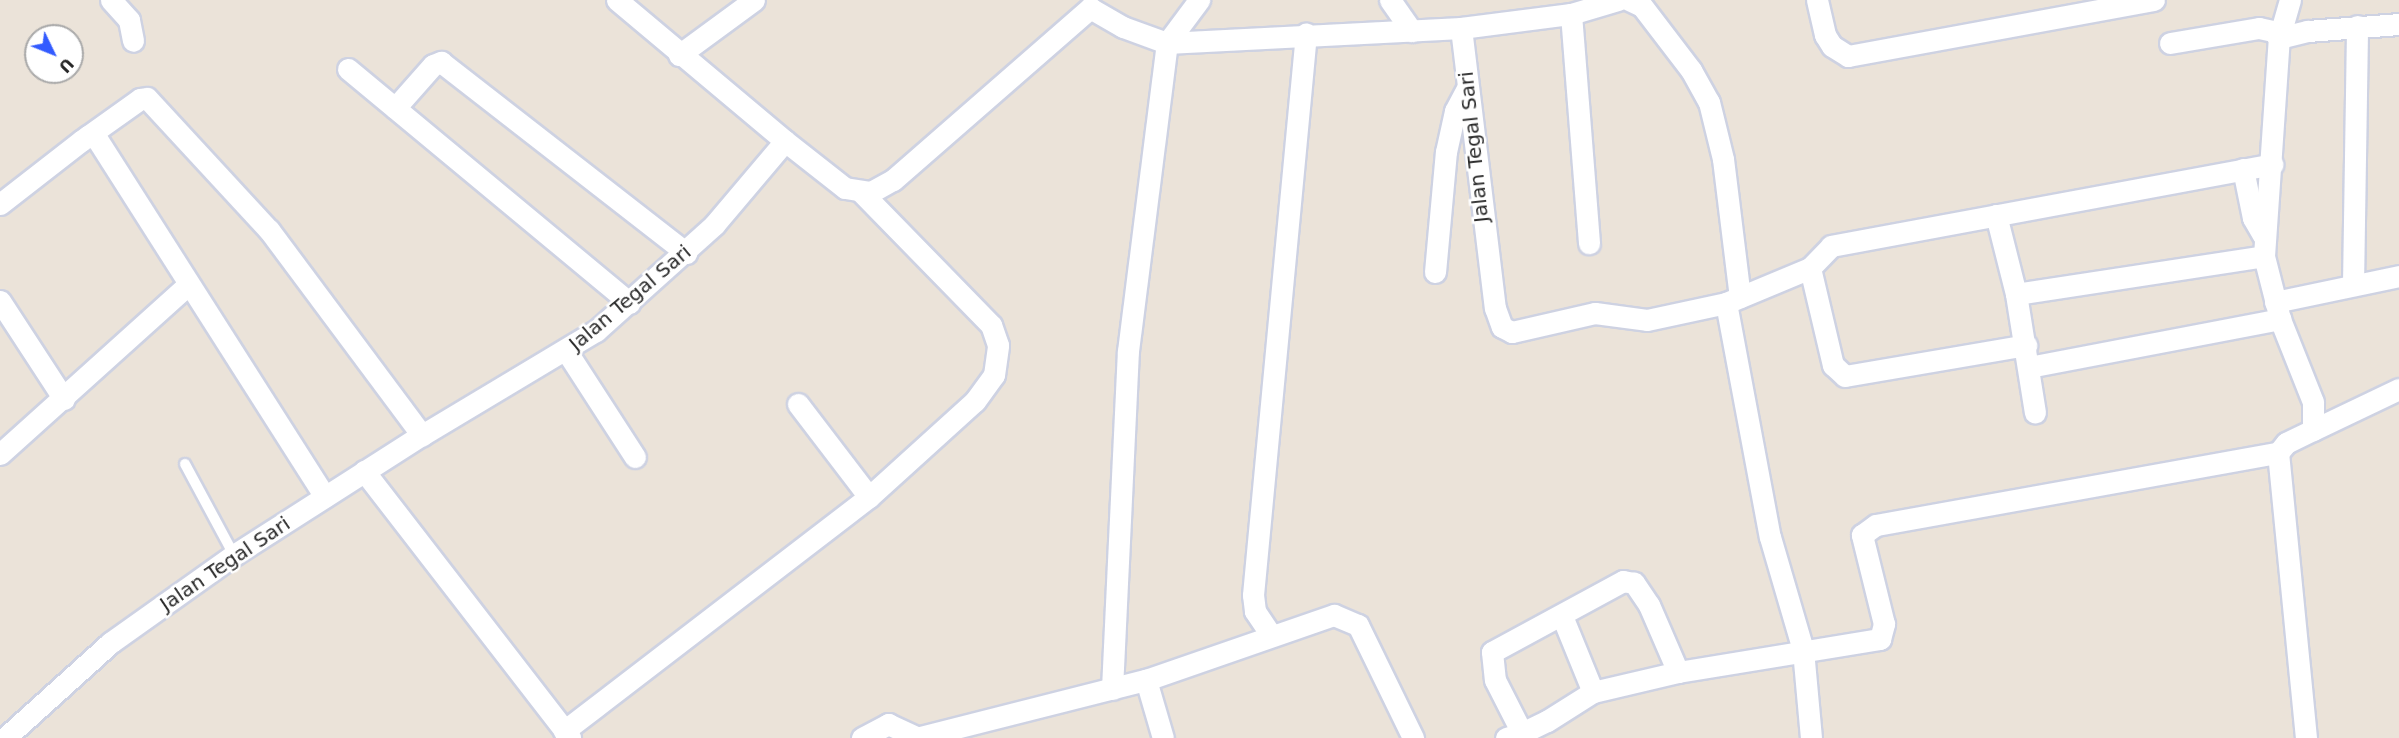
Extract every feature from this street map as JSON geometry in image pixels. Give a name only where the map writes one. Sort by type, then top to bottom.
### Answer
[{"type":"street","points":[[111,0],[129,20],[132,40]]},
{"type":"street","points":[[364,471],[567,734],[869,496],[975,401],[994,375],[999,351],[996,333],[980,312],[862,193],[833,180],[679,55],[617,0]]},
{"type":"street","points":[[679,55],[754,0]]},
{"type":"street","points":[[1112,689],[1128,351],[1167,43],[1200,0]]},
{"type":"street","points":[[1390,0],[1412,31]]},
{"type":"street","points":[[862,193],[893,180],[1085,4],[1123,27],[1167,43],[1306,33],[1461,28],[1571,14],[1628,0],[1642,6],[1691,70],[1709,102],[1724,159],[1733,300],[1770,537],[1803,650],[1811,738]]},
{"type":"street","points":[[1816,0],[1825,35],[1832,46],[1848,56],[2154,0]]},
{"type":"street","points":[[2264,246],[2279,38],[2290,0]]},
{"type":"street","points":[[1571,14],[1589,243]]},
{"type":"street","points":[[2279,38],[2357,26],[2399,24]]},
{"type":"street","points":[[2353,285],[2357,26]]},
{"type":"street","name":"Jalan Tegal Sari","points":[[1461,28],[1493,296],[1502,327],[1512,332],[1595,313],[1647,320],[1733,300]]},
{"type":"street","points":[[2170,43],[2259,28],[2273,31],[2279,38]]},
{"type":"street","points":[[1271,635],[1255,611],[1253,595],[1306,33]]},
{"type":"street","points":[[395,108],[433,65],[441,62],[687,253]]},
{"type":"street","points":[[348,69],[630,303]]},
{"type":"street","points":[[1435,272],[1446,152],[1453,118],[1467,87]]},
{"type":"street","points":[[0,204],[88,136],[140,99],[147,98],[269,230],[422,435]]},
{"type":"street","points":[[88,136],[103,145],[188,285],[326,497]]},
{"type":"street","name":"Jalan Tegal Sari","points":[[5,738],[110,643],[234,555],[422,435],[567,352],[630,303],[687,253],[785,141]]},
{"type":"street","points":[[1733,300],[1810,268],[1831,246],[2271,164]]},
{"type":"street","points":[[2243,169],[2253,218],[2264,246],[2277,310],[2309,386],[2313,430]]},
{"type":"street","points":[[1996,215],[2016,294],[2035,412]]},
{"type":"street","points":[[2016,294],[2264,246]]},
{"type":"street","points":[[1810,268],[1833,365],[1845,376],[2026,345]]},
{"type":"street","points":[[2029,367],[2277,310],[2353,285],[2399,276]]},
{"type":"street","points":[[0,454],[64,399],[188,285]]},
{"type":"street","points":[[0,301],[64,399]]},
{"type":"street","points":[[567,352],[635,457]]},
{"type":"street","points":[[1678,672],[1654,615],[1634,583],[1623,581],[1492,652],[1495,680],[1514,736],[1593,692],[1678,672],[1803,650],[1874,642],[1884,633],[1862,535],[1876,525],[2278,453],[2286,443],[2399,389]]},
{"type":"street","points":[[798,404],[869,496]]},
{"type":"street","points":[[2278,453],[2306,738]]},
{"type":"street","points":[[1562,616],[1593,692]]},
{"type":"street","points":[[862,738],[888,724],[916,738],[1112,689],[1146,680],[1322,617],[1350,618],[1364,634],[1413,738]]},
{"type":"street","points":[[1146,680],[1163,738]]},
{"type":"lane","points":[[185,464],[234,555]]}]
